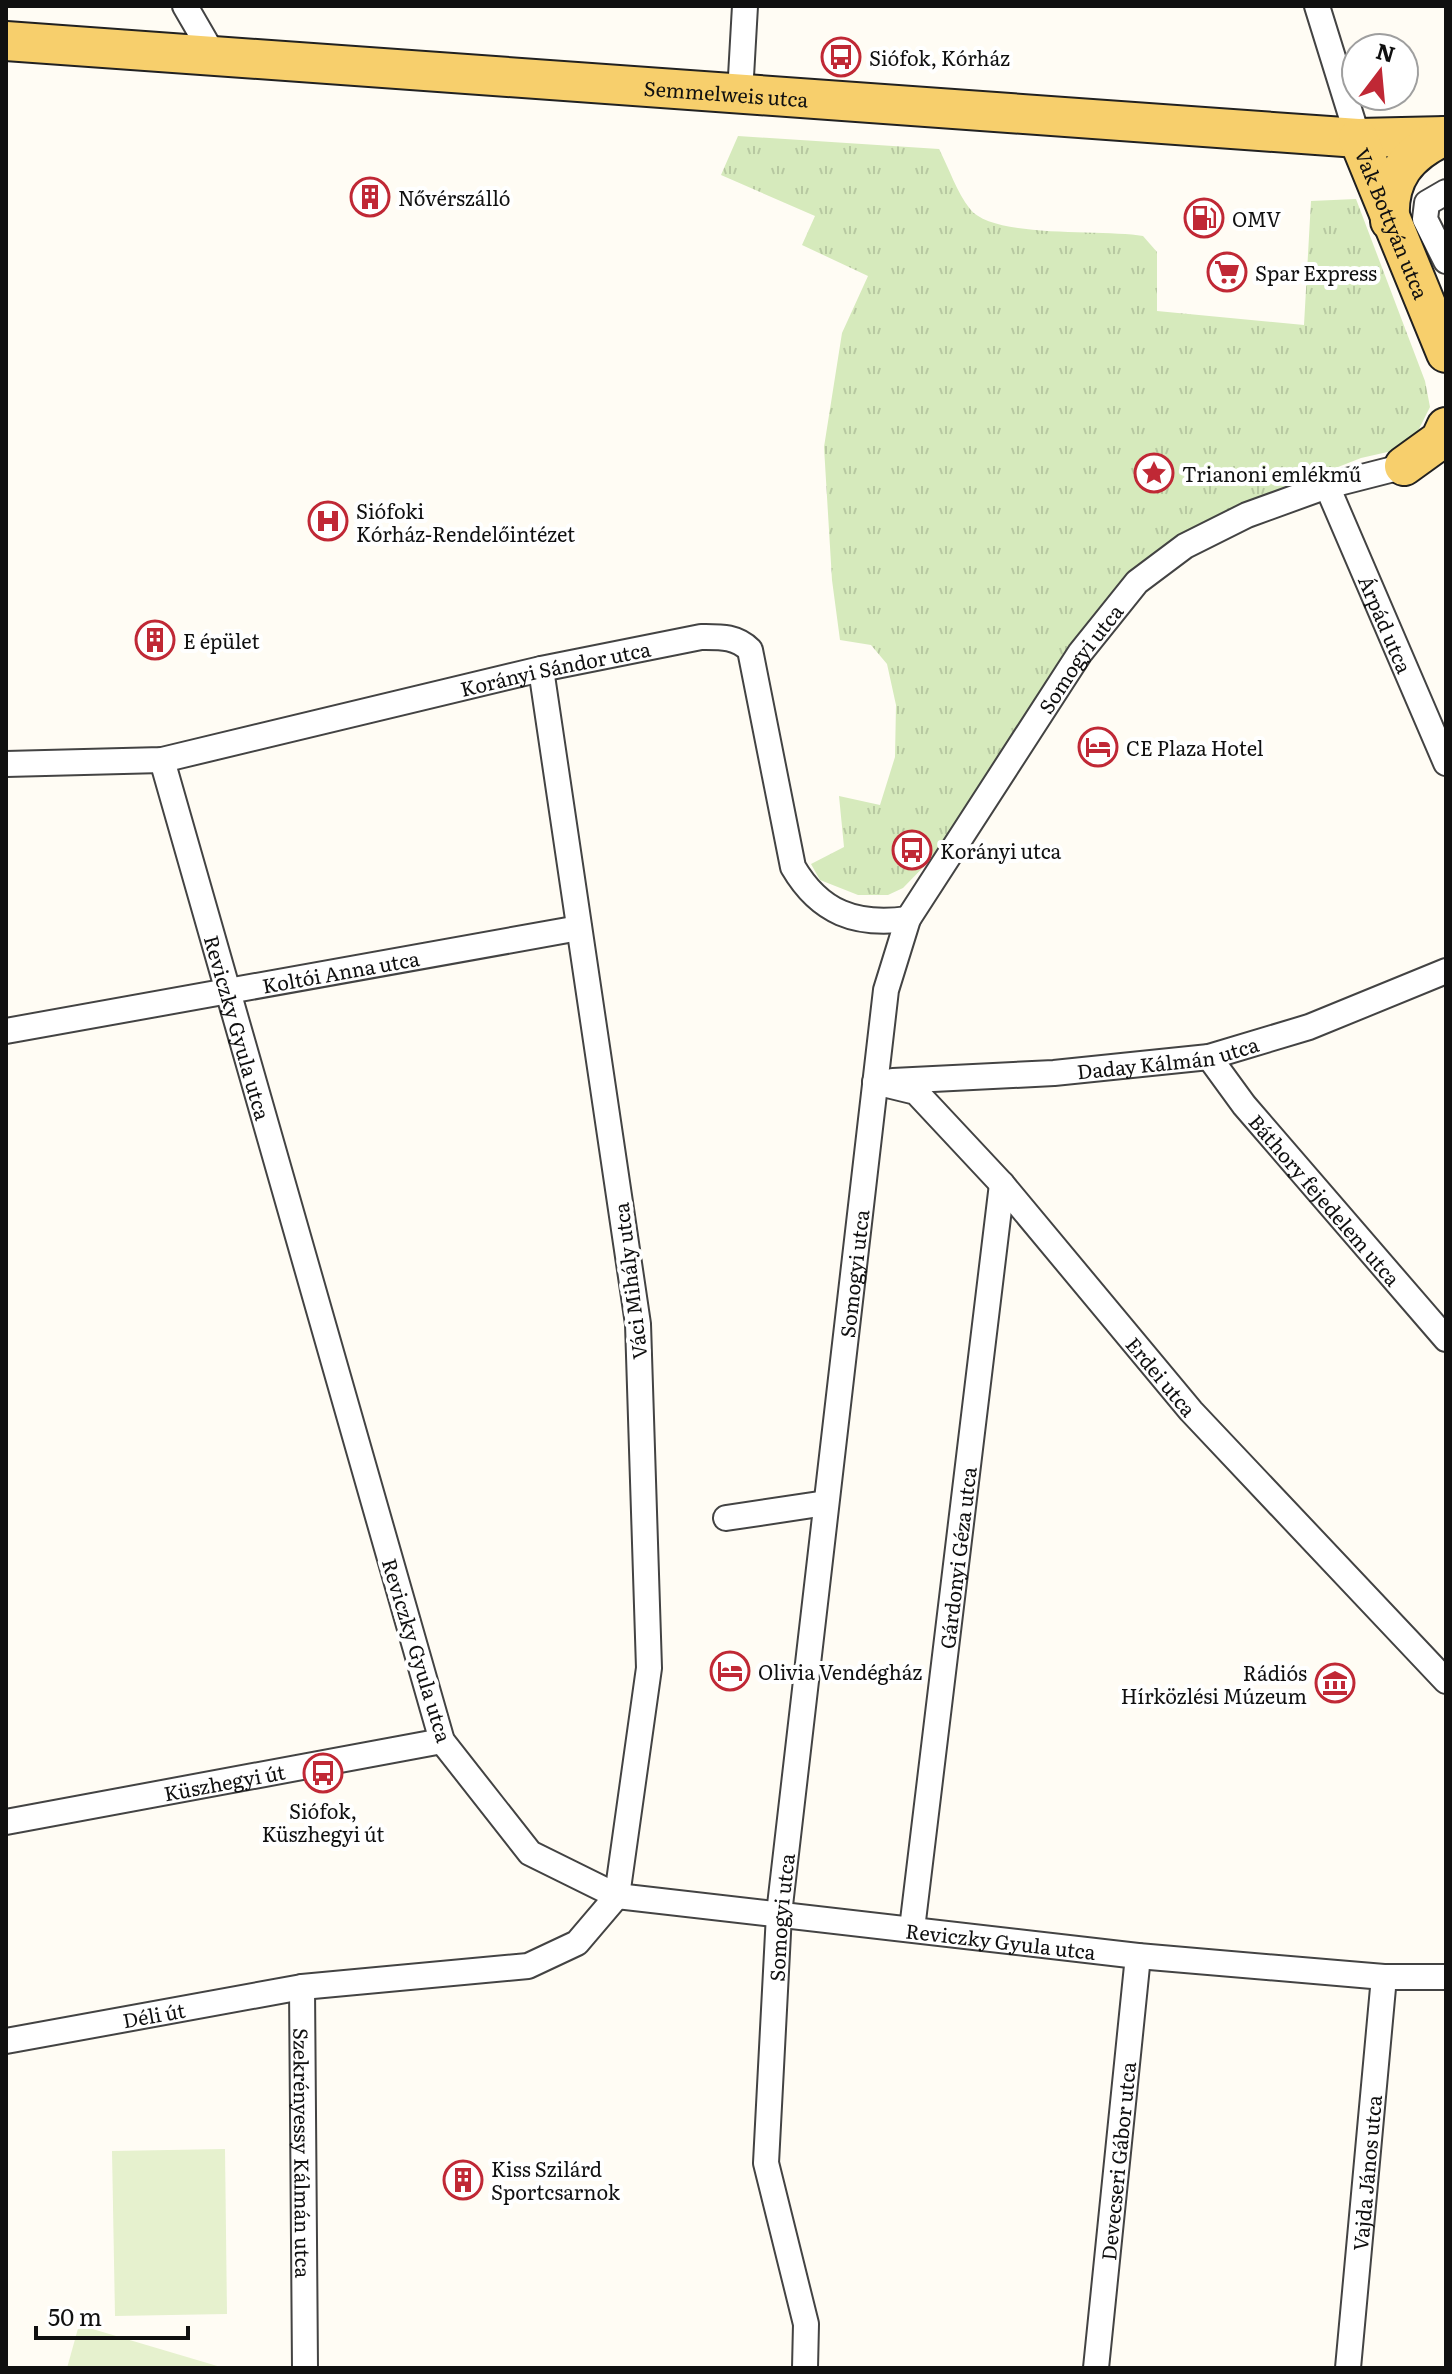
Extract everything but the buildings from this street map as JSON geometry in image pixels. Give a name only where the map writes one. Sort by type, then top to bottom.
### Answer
[{"type":"main road","name":"Semmelweis utca","points":[[6,41],[1358,138],[1446,136]]},
{"type":"main road","points":[[1390,221],[1391,190],[1405,163],[1422,148],[1446,136]]},
{"type":"main road","name":"Vak Bottyán utca","points":[[1358,138],[1446,353]]},
{"type":"main road","points":[[1404,466],[1440,440],[1446,427]]},
{"type":"street","points":[[185,6],[214,56]]},
{"type":"street","points":[[740,94],[745,6]]},
{"type":"street","points":[[1317,6],[1358,138]]},
{"type":"street","points":[[1446,192],[1427,203],[1425,219],[1446,261]]},
{"type":"street","name":"Somogyi utca","points":[[805,2368],[806,2324],[766,2163],[779,1914],[886,990],[908,919],[1080,653],[1137,582],[1185,546],[1234,521],[1327,486],[1446,455]]},
{"type":"street","name":"Árpád utca","points":[[1327,486],[1446,763]]},
{"type":"street","name":"Korányi Sándor utca","points":[[6,764],[162,760],[541,669],[701,637],[741,641],[750,650],[756,672],[793,867],[809,894],[832,908],[874,924],[908,919]]},
{"type":"street","name":"Váci Mihály utca","points":[[541,669],[638,1324],[649,1668],[617,1896]]},
{"type":"street","name":"Reviczky Gyula utca","points":[[162,760],[442,1741],[530,1853],[617,1896],[1138,1956],[1384,1977],[1446,1977]]},
{"type":"street","name":"Koltói Anna utca","points":[[6,1031],[579,928]]},
{"type":"street","name":"Daday Kálmán utca","points":[[875,1082],[1054,1073],[1209,1057],[1309,1027],[1446,971]]},
{"type":"street","name":"Báthory fejedelem utca","points":[[1209,1057],[1244,1105],[1446,1339]]},
{"type":"street","name":"Erdei utca","points":[[875,1082],[916,1092],[1002,1184],[1191,1411],[1446,1681]]},
{"type":"street","name":"Gárdonyi Géza utca","points":[[912,1929],[1002,1184]]},
{"type":"street","points":[[726,1518],[826,1503]]},
{"type":"street","name":"Küszhegyi út","points":[[6,1822],[442,1741]]},
{"type":"street","name":"Déli út","points":[[6,2041],[302,1987],[528,1966],[577,1943],[617,1896]]},
{"type":"street","name":"Devecseri Gábor utca","points":[[1096,2368],[1138,1956]]},
{"type":"street","name":"Vajda János utca","points":[[1348,2368],[1384,1977]]},
{"type":"street","name":"Szekrényessy Kálmán utca","points":[[302,1987],[305,2368]]},
{"type":"green space","points":[[738,136],[939,149],[965,203],[982,218],[1025,229],[1143,236],[1157,252],[1157,311],[1304,325],[1311,201],[1356,199],[1425,381],[1430,407],[1415,437],[1392,451],[1361,458],[1241,505],[1115,589],[1063,660],[941,849],[903,888],[888,895],[858,895],[820,880],[811,864],[844,847],[839,796],[880,805],[895,757],[896,705],[887,664],[871,645],[840,640],[832,580],[824,447],[842,333],[868,276],[802,245],[815,216],[721,175]]},
{"type":"green space","points":[[225,2149],[227,2314],[115,2316],[112,2151]]},
{"type":"green space","points":[[79,2325],[224,2368],[67,2368]]},
{"type":"place","name":"Siófok, Kórház","points":[[841,57]]},
{"type":"place","name":"Nővérszálló","points":[[370,197]]},
{"type":"place","name":"OMV","points":[[1204,218]]},
{"type":"place","name":"Spar Express","points":[[1227,272]]},
{"type":"place","name":"Trianoni emlékmű","points":[[1154,473]]},
{"type":"place","name":"Siófoki Kórház-Rendelőintézet","points":[[328,521]]},
{"type":"place","name":"E épület","points":[[155,640]]},
{"type":"place","name":"CE Plaza Hotel","points":[[1098,747]]},
{"type":"place","name":"Korányi utca","points":[[912,850]]},
{"type":"place","name":"Olivia Vendégház","points":[[730,1671]]},
{"type":"place","name":"Rádiós Hírközlési Múzeum","points":[[1335,1683]]},
{"type":"place","name":"Siófok, Küszhegyi út","points":[[323,1773]]},
{"type":"place","name":"Kiss Szilárd Sportcsarnok","points":[[463,2180]]}]
